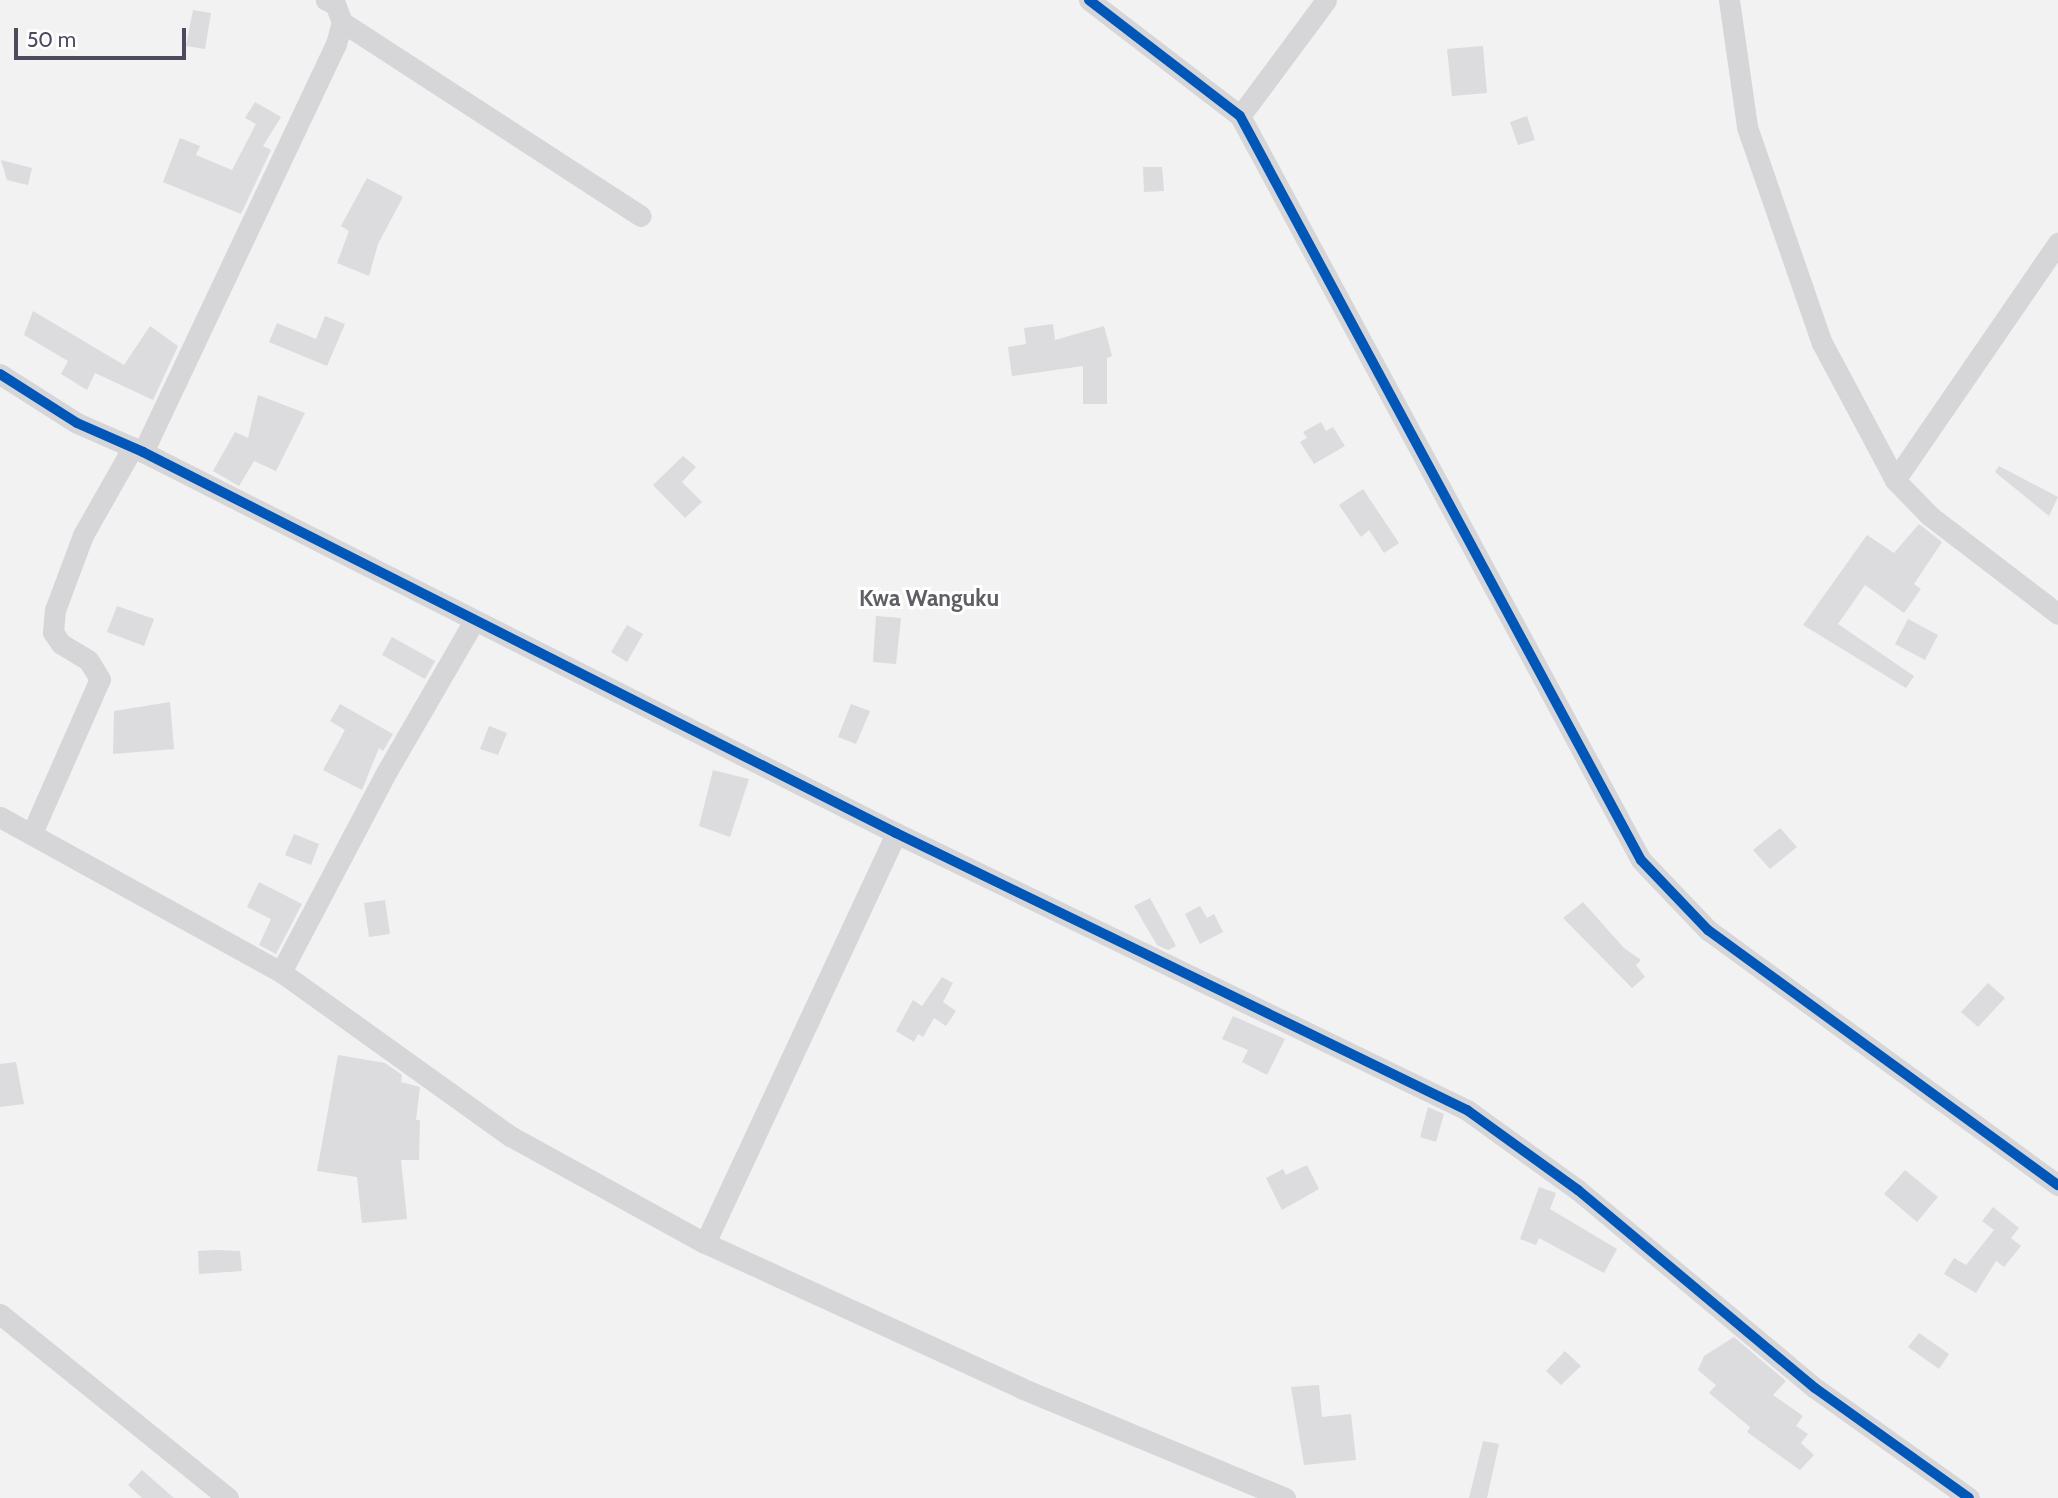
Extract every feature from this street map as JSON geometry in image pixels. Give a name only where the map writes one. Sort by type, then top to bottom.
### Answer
[{"type":"street","points":[[326,0],[335,4],[342,22],[641,216]]},
{"type":"street","points":[[1089,0],[1240,116],[1642,860],[1708,930],[2058,1185]]},
{"type":"street","points":[[1240,116],[1326,0]]},
{"type":"street","points":[[1729,0],[1751,140],[1822,343],[1895,480],[1930,516],[2058,614]]},
{"type":"street","points":[[32,833],[100,679],[88,660],[61,644],[53,632],[55,610],[83,536],[138,450],[336,44],[342,22]]},
{"type":"street","points":[[1895,480],[2058,243]]},
{"type":"street","points":[[0,374],[77,424],[138,450],[896,833],[1467,1110],[1578,1190],[1815,1388],[1969,1498]]},
{"type":"street","points":[[281,972],[387,771],[474,621]]},
{"type":"street","points":[[0,817],[281,972],[510,1136],[705,1243],[1021,1388],[1285,1498]]},
{"type":"street","points":[[705,1243],[896,833]]},
{"type":"street","points":[[0,1314],[228,1498]]},
{"type":"building","points":[[193,10],[211,13],[205,49],[186,46]]},
{"type":"building","points":[[1483,46],[1487,93],[1452,96],[1447,49]]},
{"type":"building","points":[[255,102],[281,117],[263,146],[271,150],[241,214],[163,182],[180,138],[200,146],[196,155],[232,170],[256,124],[245,118]]},
{"type":"building","points":[[1527,116],[1535,140],[1518,145],[1510,122]]},
{"type":"building","points":[[1,160],[32,168],[28,185],[7,180]]},
{"type":"building","points":[[1143,167],[1162,167],[1164,191],[1144,192]]},
{"type":"building","points":[[367,178],[403,197],[378,244],[369,276],[337,263],[349,231],[341,226]]},
{"type":"building","points":[[33,311],[124,365],[150,326],[178,346],[153,400],[95,373],[87,390],[61,374],[68,361],[24,335]]},
{"type":"building","points":[[325,316],[345,324],[327,366],[269,342],[277,323],[316,339]]},
{"type":"building","points":[[1053,324],[1055,340],[1104,326],[1112,356],[1107,358],[1107,404],[1083,404],[1083,366],[1012,376],[1008,347],[1026,344],[1024,328]]},
{"type":"building","points":[[258,395],[305,413],[276,471],[254,461],[239,486],[213,471],[235,432],[248,438]]},
{"type":"building","points":[[1321,422],[1326,431],[1333,427],[1345,446],[1314,464],[1300,442],[1307,438],[1303,432]]},
{"type":"building","points":[[683,456],[696,467],[682,482],[702,502],[685,518],[653,485]]},
{"type":"building","points":[[1999,466],[2058,497],[2049,516],[1995,472]]},
{"type":"building","points":[[1363,489],[1399,543],[1384,553],[1369,530],[1361,537],[1339,505]]},
{"type":"building","points":[[1919,524],[1942,542],[1914,584],[1921,589],[1904,613],[1865,585],[1838,624],[1914,676],[1906,688],[1803,625],[1867,535],[1894,553]]},
{"type":"building","points":[[117,606],[154,619],[144,646],[107,632]]},
{"type":"building","points":[[876,616],[901,618],[896,664],[873,662]]},
{"type":"building","points":[[1908,619],[1938,635],[1925,660],[1895,644]]},
{"type":"building","points":[[627,625],[643,634],[627,662],[611,652]]},
{"type":"building","points":[[392,637],[435,661],[425,679],[382,655]]},
{"type":"building","points":[[170,702],[174,749],[113,754],[114,711]]},
{"type":"building","points":[[340,704],[393,734],[383,751],[379,748],[362,790],[323,770],[345,730],[330,721]]},
{"type":"building","points":[[851,704],[870,711],[856,744],[838,737]]},
{"type":"building","points":[[489,726],[507,733],[498,755],[480,749]]},
{"type":"building","points":[[713,770],[749,779],[730,837],[699,826]]},
{"type":"building","points":[[1780,828],[1797,847],[1770,869],[1753,850]]},
{"type":"building","points":[[294,834],[319,844],[311,865],[285,855]]},
{"type":"building","points":[[259,882],[302,904],[276,954],[259,945],[271,919],[247,907]]},
{"type":"building","points":[[1150,898],[1176,946],[1168,950],[1157,945],[1134,906]]},
{"type":"building","points":[[385,900],[390,934],[369,937],[364,903]]},
{"type":"building","points":[[1583,902],[1624,948],[1641,960],[1636,965],[1645,977],[1632,988],[1563,918]]},
{"type":"building","points":[[1200,906],[1207,918],[1214,914],[1223,932],[1200,944],[1185,914]]},
{"type":"building","points":[[942,977],[953,983],[943,1002],[956,1011],[946,1026],[934,1018],[923,1037],[918,1034],[914,1042],[896,1031],[913,1000],[922,1006]]},
{"type":"building","points":[[1988,983],[2005,998],[1978,1027],[1961,1012]]},
{"type":"building","points":[[1233,1016],[1285,1039],[1267,1075],[1242,1062],[1248,1050],[1222,1039]]},
{"type":"building","points":[[338,1055],[385,1063],[402,1075],[401,1082],[420,1087],[416,1120],[420,1120],[419,1160],[401,1160],[407,1219],[362,1223],[357,1177],[317,1171]]},
{"type":"building","points":[[16,1062],[24,1104],[0,1107],[0,1064]]},
{"type":"building","points":[[1428,1107],[1444,1114],[1436,1142],[1420,1137]]},
{"type":"building","points":[[1307,1165],[1319,1189],[1282,1210],[1266,1178],[1283,1169],[1286,1175]]},
{"type":"building","points":[[1905,1170],[1938,1197],[1917,1222],[1884,1194]]},
{"type":"building","points":[[1539,1187],[1556,1193],[1550,1209],[1617,1249],[1604,1273],[1539,1238],[1536,1245],[1520,1239]]},
{"type":"building","points":[[1993,1207],[2019,1228],[2011,1238],[2021,1246],[2004,1267],[1996,1261],[1976,1293],[1944,1274],[1954,1258],[1966,1265],[1994,1230],[1982,1221]]},
{"type":"building","points":[[198,1251],[240,1251],[242,1271],[199,1274]]},
{"type":"building","points":[[1919,1333],[1949,1354],[1939,1369],[1908,1347]]},
{"type":"building","points":[[1734,1337],[1786,1381],[1773,1395],[1803,1416],[1796,1426],[1808,1434],[1801,1443],[1814,1455],[1800,1470],[1747,1432],[1750,1427],[1709,1393],[1716,1385],[1698,1370],[1704,1356]]},
{"type":"building","points":[[1565,1351],[1581,1366],[1561,1385],[1546,1371]]},
{"type":"building","points":[[1319,1385],[1322,1417],[1351,1414],[1356,1460],[1304,1465],[1291,1387]]},
{"type":"building","points":[[1483,1441],[1499,1444],[1487,1498],[1469,1498]]},
{"type":"building","points":[[142,1470],[174,1498],[142,1498],[128,1485]]},
{"type":"cycle path","points":[[1089,0],[1240,116],[1641,860],[1708,930],[2058,1185]]},
{"type":"cycle path","points":[[0,374],[77,423],[143,452],[896,833],[1467,1110],[1578,1190],[1815,1388],[1969,1498]]},
{"type":"district","name":"Kwa Wanguku","points":[[929,598]]}]
